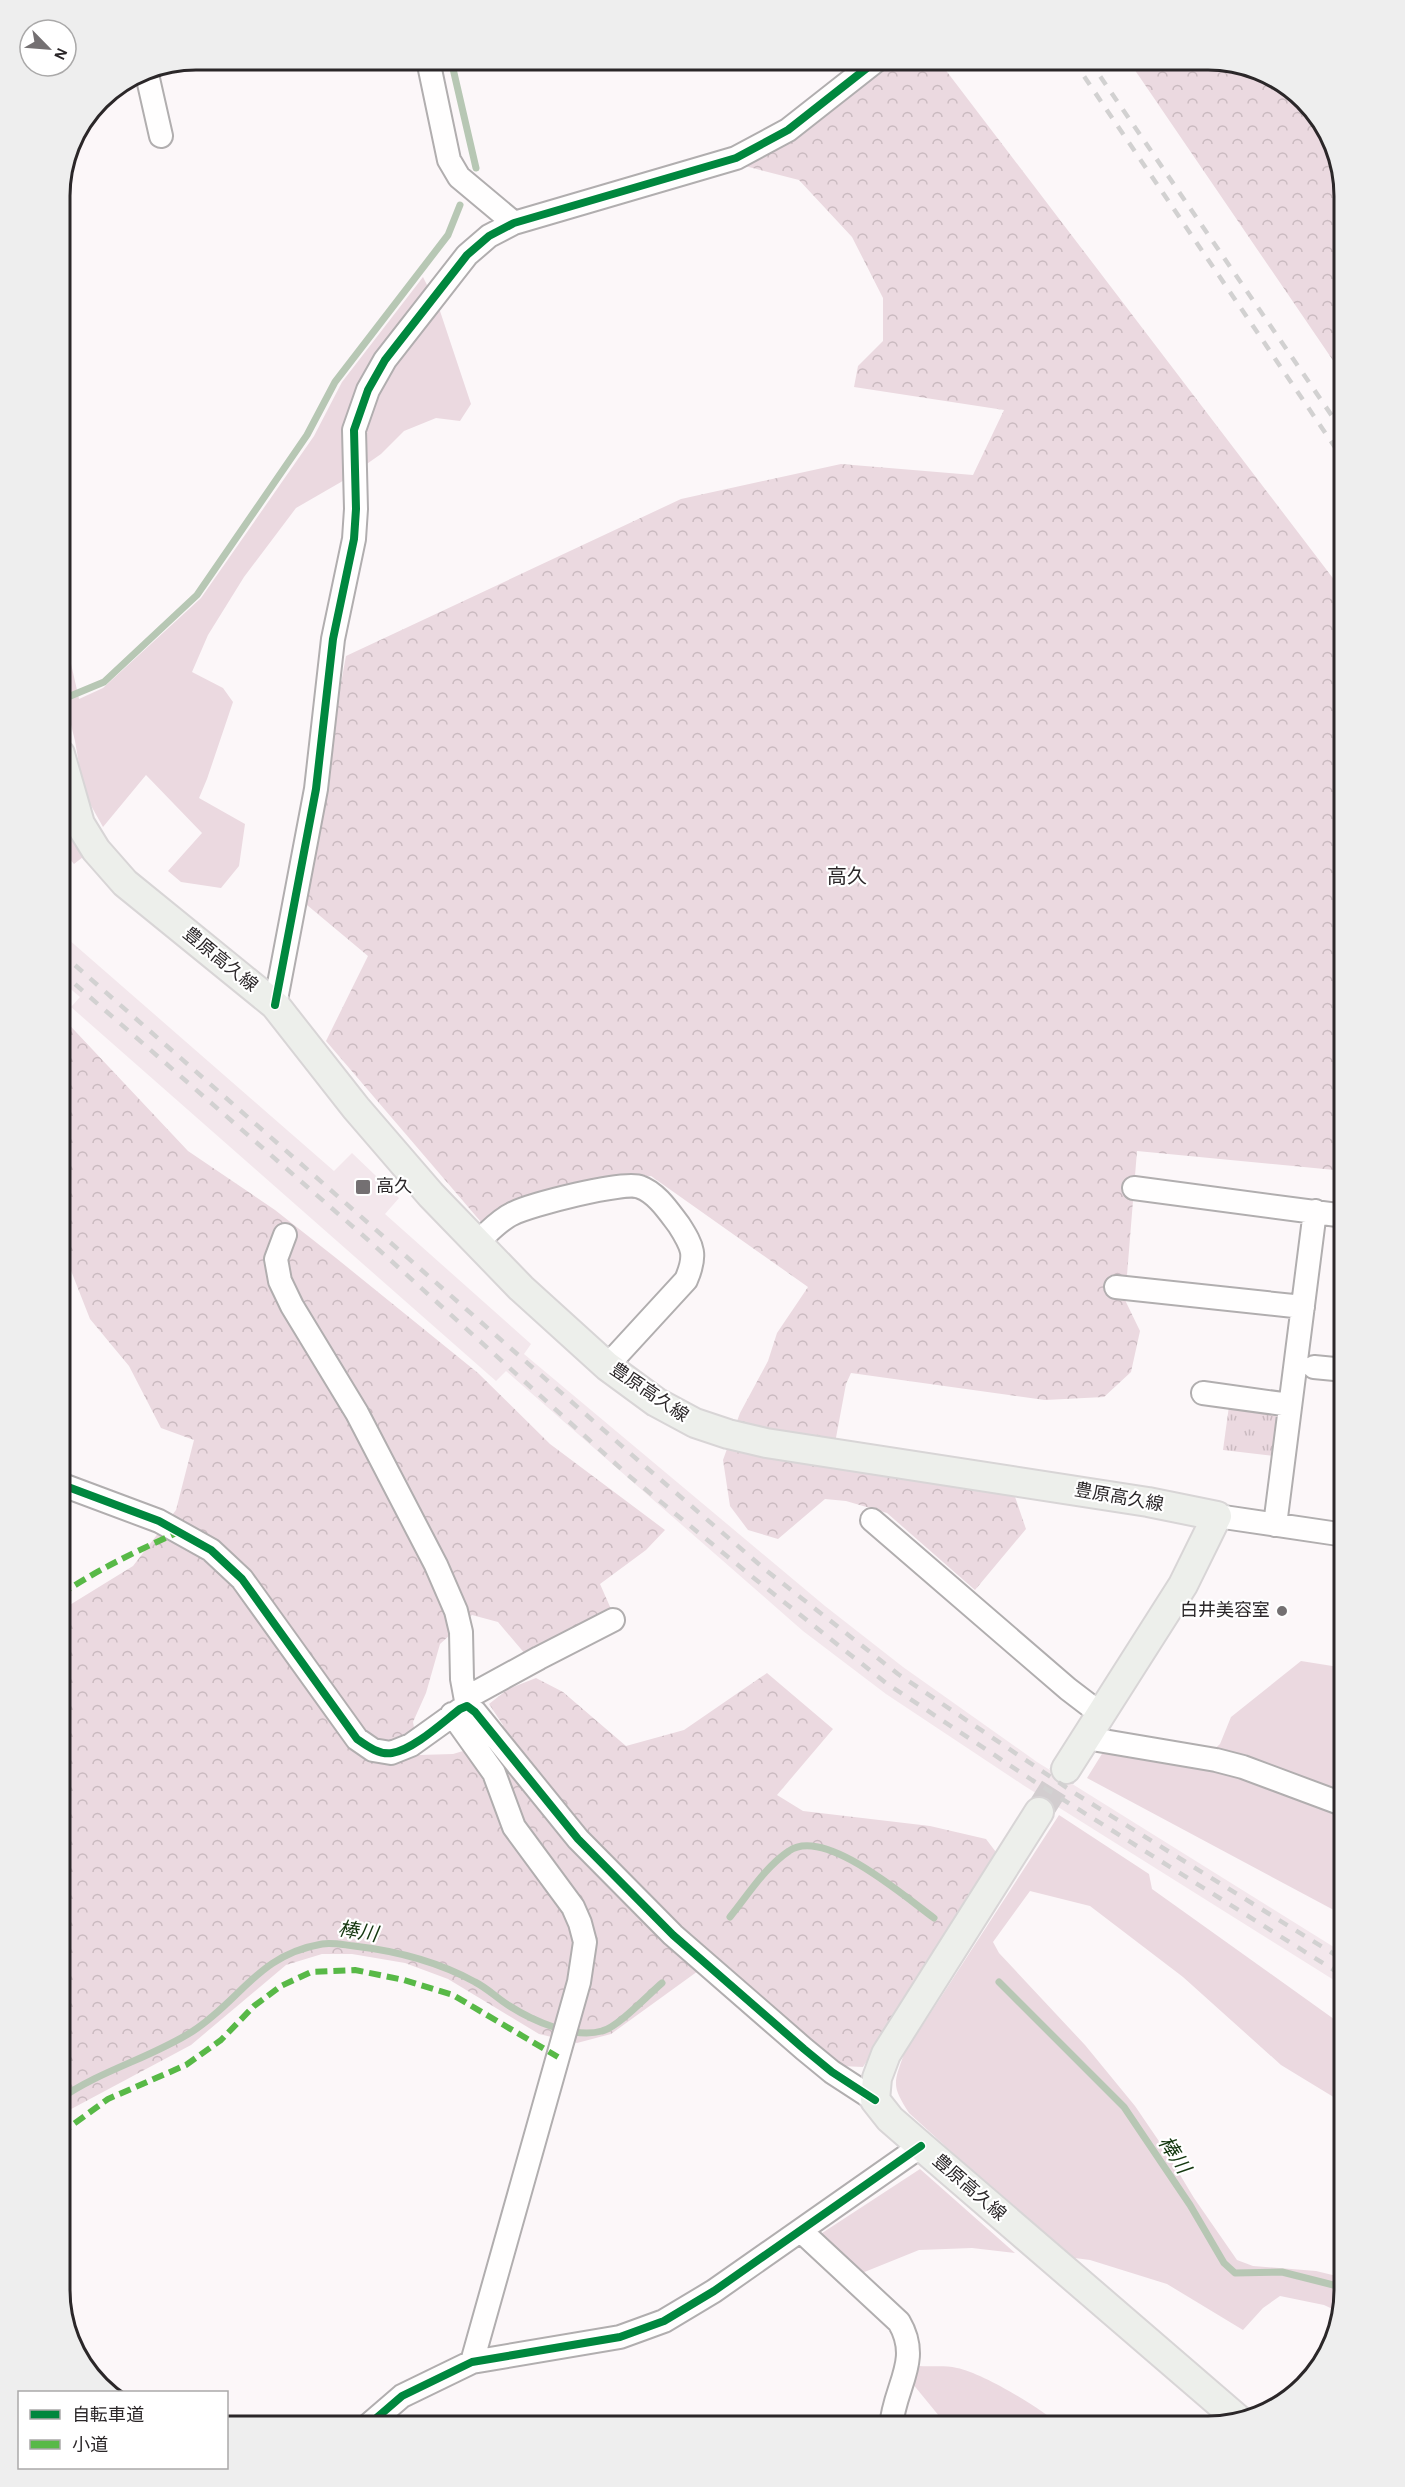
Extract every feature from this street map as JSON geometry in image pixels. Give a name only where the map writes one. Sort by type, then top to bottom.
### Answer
[{"type":"main road","name":"豊原高久線","points":[[71,791],[80,824],[96,850],[125,883],[275,1005],[356,1108],[431,1196],[476,1243],[520,1288],[607,1365],[656,1402],[694,1423],[765,1443],[1125,1499],[1217,1516]]},
{"type":"main road","points":[[1066,1769],[1183,1585],[1217,1516]]},
{"type":"main road","points":[[875,2100],[877,2078],[886,2054],[1039,1812]]},
{"type":"main road","name":"豊原高久線","points":[[875,2100],[890,2119],[1232,2414]]},
{"type":"street","points":[[430,71],[449,160],[459,177],[514,223]]},
{"type":"street","points":[[275,1005],[316,789],[333,639],[354,539],[357,509],[354,430],[368,390],[385,360],[467,255],[489,236],[514,223],[736,158],[788,130],[863,71]]},
{"type":"street","points":[[148,81],[161,136]]},
{"type":"street","points":[[476,1243],[511,1214],[602,1188],[639,1186],[654,1196],[669,1211],[690,1242],[694,1255],[692,1267],[686,1280],[607,1365]]},
{"type":"street","points":[[1134,1188],[1334,1214]]},
{"type":"street","points":[[1275,1525],[1316,1212]]},
{"type":"street","points":[[285,1235],[276,1259],[280,1281],[292,1306],[357,1413],[436,1565],[456,1611],[461,1632],[462,1706],[494,1773],[514,1827],[573,1908],[585,1942],[579,1982],[472,2362]]},
{"type":"street","points":[[1116,1287],[1303,1307]]},
{"type":"street","points":[[1314,1366],[1334,1369]]},
{"type":"street","points":[[1203,1393],[1290,1405]]},
{"type":"street","points":[[70,1488],[159,1521],[211,1550],[242,1579],[357,1739],[373,1750],[391,1753],[411,1745],[462,1706],[539,1658],[613,1620]]},
{"type":"street","points":[[1217,1516],[1334,1533]]},
{"type":"street","points":[[872,1520],[1068,1689],[1102,1715]]},
{"type":"street","points":[[462,1706],[488,1728],[578,1839],[673,1935],[832,2072],[875,2100]]},
{"type":"street","points":[[1086,1738],[1216,1760],[1243,1767],[1334,1801]]},
{"type":"street","points":[[379,2416],[402,2396],[472,2362],[620,2337],[664,2321],[714,2291],[921,2146]]},
{"type":"street","points":[[801,2230],[899,2322],[907,2335],[910,2350],[908,2363],[892,2416]]},
{"type":"shaded area","points":[[71,941],[334,1171],[352,1153],[399,1198],[385,1214],[531,1344],[524,1354],[825,1606],[903,1667],[1037,1762],[1334,1947],[1334,1980],[1023,1785],[886,1694],[803,1631],[506,1371],[496,1381],[71,1007],[80,997],[71,989]]},
{"type":"green space","points":[[875,71],[946,71],[1334,580],[1334,1170],[1137,1151],[1125,1300],[1140,1331],[1131,1372],[1104,1397],[1045,1400],[851,1373],[846,1384],[832,1459],[1013,1491],[1026,1529],[975,1590],[887,1513],[846,1501],[825,1499],[778,1539],[748,1530],[730,1506],[723,1460],[740,1413],[768,1361],[777,1333],[808,1287],[651,1176],[575,1187],[481,1222],[326,1041],[368,956],[301,900],[346,656],[681,499],[841,464],[973,475],[1004,410],[854,387],[858,366],[883,341],[883,298],[852,237],[799,180],[745,166],[771,128]]},
{"type":"green space","points":[[1136,71],[1216,71],[1249,77],[1278,92],[1291,102],[1313,127],[1328,156],[1333,180],[1334,362]]},
{"type":"green space","points":[[423,277],[440,311],[471,404],[460,421],[436,418],[404,431],[381,454],[341,482],[296,508],[244,577],[208,635],[192,672],[223,688],[233,702],[199,798],[245,824],[239,866],[221,888],[181,882],[168,871],[202,833],[146,775],[103,827],[84,793],[71,724],[71,663],[79,699],[103,688],[201,598],[314,436],[342,382]]},
{"type":"green space","points":[[71,831],[83,857],[74,864],[71,860]]},
{"type":"green space","points":[[71,1026],[188,1151],[275,1210],[336,1258],[478,1373],[550,1444],[665,1530],[646,1550],[600,1584],[611,1609],[526,1655],[498,1622],[472,1615],[440,1644],[426,1693],[413,1722],[419,1755],[453,1754],[490,1743],[503,1725],[489,1704],[508,1689],[536,1678],[563,1692],[626,1746],[684,1730],[767,1673],[833,1729],[777,1795],[803,1811],[930,1826],[986,1839],[999,1856],[863,2067],[841,2066],[716,1958],[611,2034],[577,2043],[539,2034],[448,1979],[405,1963],[352,1954],[322,1954],[286,1965],[191,2045],[70,2110],[70,1605],[133,1566],[176,1510],[194,1440],[161,1428],[129,1366],[90,1319],[70,1269]]},
{"type":"green space","points":[[1229,1406],[1279,1413],[1274,1456],[1223,1450]]},
{"type":"green space","points":[[1301,1661],[1334,1666],[1334,1910],[1087,1778],[1105,1749],[1197,1765],[1220,1744],[1231,1717]]},
{"type":"green space","points":[[1059,1815],[1149,1874],[1152,1889],[1334,2019],[1334,2097],[1281,2065],[1183,1977],[1090,1906],[1030,1891],[993,1942],[999,1953],[1085,2045],[1135,2106],[1237,2260],[1253,2266],[1316,2271],[1334,2275],[1333,2309],[1324,2305],[1280,2296],[1263,2308],[1243,2330],[1167,2284],[1090,2260],[1067,2257],[909,2113],[896,2085],[904,2054]]},
{"type":"green space","points":[[920,2169],[1015,2253],[972,2248],[919,2250],[862,2273],[816,2237]]},
{"type":"green space","points":[[919,2366],[952,2367],[968,2371],[996,2384],[1047,2416],[939,2416],[912,2383]]},
{"type":"waterway","points":[[454,71],[476,168]]},
{"type":"waterway","points":[[71,696],[104,682],[197,595],[307,435],[335,382],[448,235],[460,205]]},
{"type":"waterway","name":"棒川","points":[[730,1917],[772,1865],[789,1851],[804,1846],[822,1848],[864,1867],[934,1918]]},
{"type":"waterway","name":"棒川","points":[[70,2093],[193,2031],[210,2019],[266,1968],[300,1950],[322,1944],[330,1943],[386,1951],[446,1968],[479,1984],[529,2017],[566,2031],[579,2033],[608,2029],[662,1983]]},
{"type":"waterway","name":"棒川","points":[[999,1982],[1124,2107],[1190,2205],[1224,2263],[1235,2273],[1282,2272],[1334,2285]]},
{"type":"tunnel","points":[[1039,1812],[1066,1769]]},
{"type":"railway","points":[[1080,71],[1334,446]]},
{"type":"railway","points":[[1097,71],[1334,419]]},
{"type":"railway","points":[[71,961],[640,1462],[767,1571],[898,1674],[1076,1794],[1334,1954]]},
{"type":"railway","points":[[71,980],[367,1239],[628,1475],[886,1683],[1032,1780],[1334,1970]]},
{"type":"marked path","points":[[70,1588],[104,1568],[181,1531]]},
{"type":"marked path","points":[[70,2127],[108,2099],[186,2065],[221,2040],[254,2006],[281,1986],[311,1972],[355,1970],[404,1980],[453,1995],[558,2057]]},
{"type":"cycle path","points":[[275,1005],[316,789],[333,639],[354,539],[356,509],[354,430],[368,390],[385,360],[467,255],[489,236],[514,223],[736,158],[788,130],[863,71]]},
{"type":"cycle path","points":[[70,1488],[159,1521],[211,1550],[242,1579],[357,1739],[369,1747],[387,1753],[400,1751],[428,1735],[460,1709],[467,1706],[475,1712],[578,1839],[673,1935],[832,2072],[875,2100]]},
{"type":"cycle path","points":[[379,2416],[402,2396],[472,2362],[620,2337],[664,2321],[714,2291],[921,2146]]},
{"type":"place","name":"高久","points":[[363,1187]]},
{"type":"place","name":"白井美容室","points":[[1282,1611]]},
{"type":"district","name":"高久","points":[[847,877]]}]
